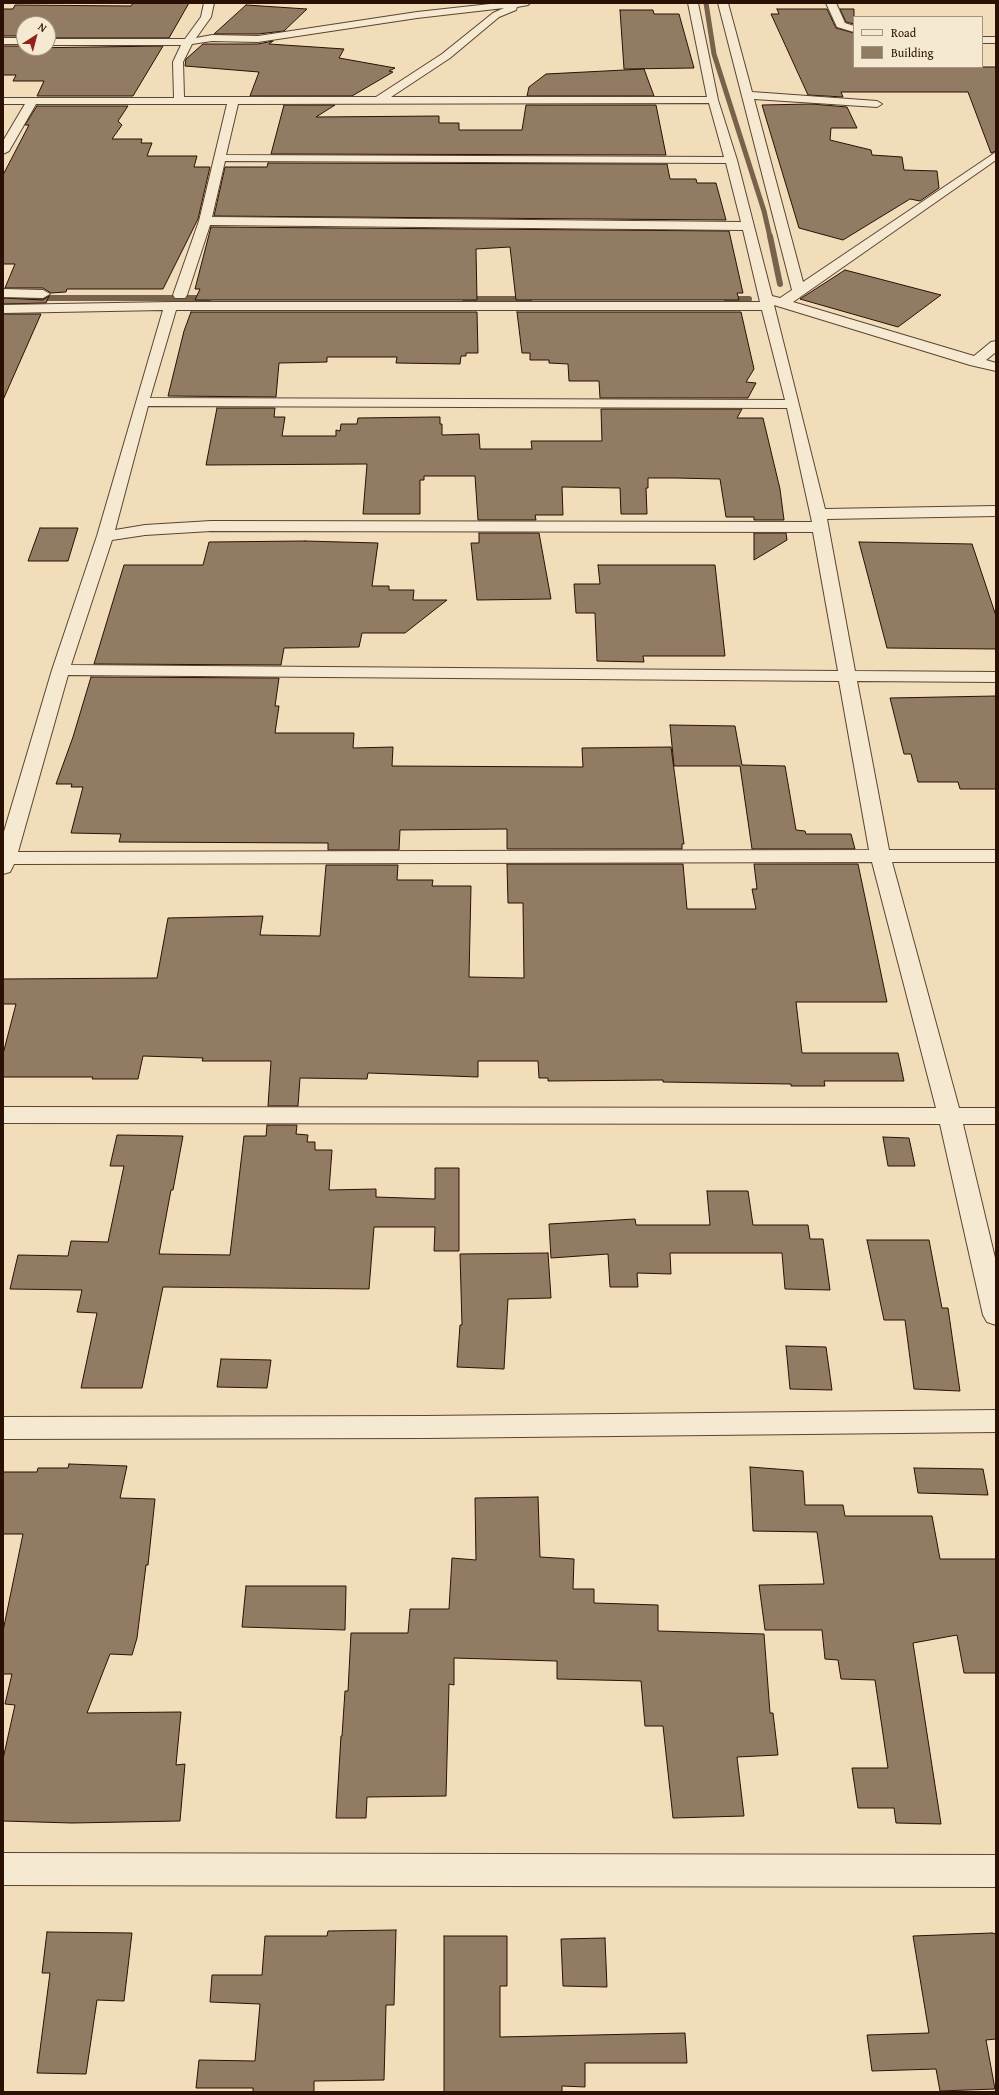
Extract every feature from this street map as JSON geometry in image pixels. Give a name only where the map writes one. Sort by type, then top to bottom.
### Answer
[{"type":"street","points":[[179,100],[178,62],[188,42],[206,17],[209,3]]},
{"type":"street","points":[[56,42],[188,42],[212,38],[258,39],[417,15],[524,3]]},
{"type":"street","points":[[379,100],[446,56],[496,15],[524,3]]},
{"type":"street","points":[[693,3],[713,100],[731,160],[746,226],[793,404],[819,520],[880,856],[950,1117],[996,1316]]},
{"type":"street","points":[[723,3],[800,291]]},
{"type":"street","points":[[831,3],[841,25],[853,29]]},
{"type":"street","points":[[983,40],[996,40]]},
{"type":"street","points":[[3,41],[16,41]]},
{"type":"street","points":[[748,96],[877,104]]},
{"type":"street","points":[[233,100],[205,221],[175,301],[142,402],[105,536],[61,670],[4,862],[996,856]]},
{"type":"street","points":[[3,101],[713,100]]},
{"type":"street","points":[[3,151],[32,101]]},
{"type":"street","points":[[105,294],[175,301],[766,299],[800,291],[996,155]]},
{"type":"street","points":[[219,158],[731,160]]},
{"type":"street","points":[[205,221],[746,226]]},
{"type":"street","points":[[3,293],[58,294]]},
{"type":"street","points":[[3,309],[175,301],[662,293]]},
{"type":"street","points":[[766,299],[996,367]]},
{"type":"street","points":[[975,362],[996,345]]},
{"type":"street","points":[[142,402],[793,404]]},
{"type":"street","points":[[105,536],[146,530],[211,526],[819,520],[996,511]]},
{"type":"street","points":[[61,670],[996,677]]},
{"type":"street","points":[[3,1115],[996,1116]]},
{"type":"street","points":[[3,1428],[433,1427],[996,1420]]},
{"type":"street","points":[[3,1868],[996,1871]]},
{"type":"building","points":[[133,3],[189,3],[169,38],[56,38],[56,16],[16,16],[16,36],[3,36],[3,9],[13,9],[15,5],[131,6]]},
{"type":"building","points":[[246,5],[307,9],[284,31],[258,34],[214,34]]},
{"type":"building","points":[[777,9],[827,9],[836,28],[853,33],[853,68],[996,67],[996,151],[991,153],[968,92],[841,92],[843,97],[808,95],[771,14],[779,14]]},
{"type":"building","points":[[840,9],[854,9],[853,24],[846,22]]},
{"type":"building","points":[[620,10],[653,10],[654,14],[679,14],[694,68],[624,69]]},
{"type":"building","points":[[273,41],[269,44],[344,49],[339,58],[395,68],[389,71],[393,72],[352,96],[250,96],[259,72],[185,66],[186,59],[203,44],[258,44]]},
{"type":"building","points":[[3,46],[16,46],[16,56],[56,56],[56,48],[163,46],[133,96],[37,96],[44,81],[13,81],[16,75],[3,75]]},
{"type":"building","points":[[644,69],[654,96],[527,96],[529,87],[546,74]]},
{"type":"building","points":[[812,104],[847,107],[857,128],[831,128],[830,140],[871,150],[872,155],[902,157],[904,170],[937,171],[939,188],[920,201],[910,199],[843,240],[799,228],[762,105]]},
{"type":"building","points":[[284,105],[335,105],[316,117],[439,116],[439,123],[459,123],[459,130],[522,130],[526,105],[656,105],[666,155],[271,154]]},
{"type":"building","points":[[37,106],[128,106],[118,121],[122,125],[112,139],[142,139],[141,143],[152,143],[147,156],[197,156],[194,167],[210,167],[198,219],[163,289],[67,289],[66,292],[51,293],[43,288],[5,288],[15,264],[3,264],[3,175],[29,125],[25,125]]},
{"type":"building","points":[[268,163],[667,164],[670,179],[696,179],[697,183],[716,183],[726,220],[214,216],[225,167],[267,167]]},
{"type":"building","points":[[211,227],[729,231],[743,293],[737,293],[739,300],[516,300],[510,247],[476,249],[477,300],[195,300],[200,289],[195,289]]},
{"type":"building","points":[[845,270],[941,295],[898,327],[800,299]]},
{"type":"building","points":[[49,296],[46,303],[3,304],[3,298],[43,300]]},
{"type":"building","points":[[191,312],[477,312],[478,353],[466,353],[466,356],[461,356],[460,364],[396,363],[397,357],[327,357],[327,362],[279,363],[276,397],[168,396],[184,331]]},
{"type":"building","points":[[517,312],[741,312],[754,369],[746,382],[756,383],[748,398],[600,398],[599,381],[569,381],[568,364],[549,363],[549,360],[530,360],[530,353],[522,353]]},
{"type":"building","points":[[3,314],[41,314],[3,400]]},
{"type":"building","points":[[217,408],[275,408],[274,417],[285,417],[282,436],[336,436],[336,430],[340,431],[341,424],[357,424],[358,418],[440,417],[440,424],[442,424],[442,435],[479,434],[480,449],[532,449],[531,441],[602,441],[601,409],[742,409],[737,418],[763,418],[780,489],[784,520],[754,520],[754,517],[726,517],[720,479],[676,478],[648,478],[648,488],[646,488],[647,514],[621,514],[620,488],[562,487],[563,515],[535,515],[536,520],[478,520],[475,476],[424,476],[424,480],[420,480],[420,514],[363,514],[367,464],[206,465]]},
{"type":"building","points":[[40,528],[78,528],[68,561],[28,561]]},
{"type":"building","points":[[479,533],[539,533],[551,599],[477,600],[471,543],[479,543]]},
{"type":"building","points":[[754,533],[786,533],[787,540],[754,560]]},
{"type":"building","points":[[305,541],[378,543],[372,586],[389,586],[389,590],[414,590],[413,600],[447,600],[405,633],[362,633],[359,647],[284,648],[281,665],[94,664],[124,565],[203,565],[209,542]]},
{"type":"building","points":[[859,542],[972,544],[996,616],[996,649],[887,648]]},
{"type":"building","points":[[598,565],[715,565],[725,656],[643,656],[644,662],[597,661],[595,613],[576,613],[574,584],[600,584]]},
{"type":"building","points":[[91,677],[279,678],[275,706],[279,706],[275,733],[354,733],[353,748],[393,747],[392,766],[583,767],[582,748],[671,747],[684,844],[682,844],[682,849],[507,849],[507,829],[400,830],[399,850],[328,850],[328,843],[119,842],[121,834],[71,833],[83,787],[71,787],[72,784],[56,784],[73,737]]},
{"type":"building","points":[[996,696],[996,789],[960,789],[958,782],[918,782],[911,754],[904,754],[890,698]]},
{"type":"building","points":[[670,725],[735,726],[742,765],[785,766],[796,830],[805,831],[806,834],[851,834],[855,849],[752,849],[740,766],[674,766]]},
{"type":"building","points":[[507,864],[683,864],[687,909],[756,909],[752,889],[757,889],[754,864],[858,864],[887,1002],[796,1002],[802,1053],[898,1053],[904,1081],[824,1081],[825,1086],[791,1086],[791,1084],[663,1082],[663,1080],[548,1081],[548,1078],[539,1078],[538,1061],[478,1061],[478,1077],[368,1073],[367,1079],[300,1078],[298,1106],[268,1106],[271,1061],[202,1061],[203,1058],[143,1056],[138,1079],[92,1079],[93,1077],[3,1077],[3,1054],[16,1004],[3,1004],[3,979],[157,978],[168,918],[263,916],[260,935],[320,936],[326,865],[398,865],[397,880],[433,880],[432,886],[471,886],[469,977],[524,978],[523,903],[508,903]]},
{"type":"building","points":[[267,1125],[297,1125],[296,1134],[308,1135],[307,1142],[315,1142],[315,1150],[332,1150],[329,1190],[376,1189],[376,1197],[435,1199],[435,1168],[459,1168],[459,1251],[434,1251],[435,1227],[374,1227],[369,1289],[163,1287],[142,1388],[81,1388],[97,1313],[77,1312],[82,1290],[10,1289],[18,1255],[68,1256],[71,1241],[108,1242],[124,1166],[110,1166],[117,1135],[183,1136],[159,1254],[230,1255],[244,1136],[266,1136]]},
{"type":"building","points":[[883,1137],[909,1138],[915,1166],[888,1166]]},
{"type":"building","points":[[707,1191],[748,1191],[753,1225],[808,1225],[810,1239],[823,1239],[830,1290],[785,1289],[782,1253],[670,1253],[671,1274],[637,1273],[638,1287],[610,1287],[608,1254],[551,1258],[549,1224],[635,1219],[636,1225],[710,1225]]},
{"type":"building","points":[[867,1240],[929,1240],[942,1308],[948,1308],[960,1391],[914,1389],[905,1320],[884,1320]]},
{"type":"building","points":[[548,1253],[551,1298],[508,1299],[504,1369],[457,1367],[460,1325],[462,1325],[460,1254]]},
{"type":"building","points":[[786,1346],[826,1347],[832,1390],[790,1389]]},
{"type":"building","points":[[221,1359],[271,1360],[267,1388],[217,1387]]},
{"type":"building","points":[[69,1464],[127,1466],[120,1498],[155,1499],[148,1565],[146,1565],[137,1638],[132,1655],[110,1654],[87,1713],[181,1712],[176,1765],[185,1764],[180,1821],[72,1823],[3,1821],[3,1759],[15,1705],[5,1704],[12,1674],[3,1674],[3,1631],[23,1534],[3,1534],[3,1472],[37,1472],[38,1468],[68,1468]]},
{"type":"building","points":[[750,1467],[803,1471],[805,1505],[843,1505],[845,1516],[932,1516],[940,1559],[996,1559],[996,1673],[964,1673],[957,1635],[913,1643],[941,1824],[896,1823],[894,1808],[858,1808],[852,1768],[888,1768],[875,1680],[841,1679],[838,1660],[825,1659],[822,1630],[765,1630],[759,1585],[824,1584],[817,1532],[753,1531]]},
{"type":"building","points":[[914,1468],[983,1469],[988,1495],[918,1493]]},
{"type":"building","points":[[538,1497],[540,1557],[574,1559],[573,1589],[594,1589],[594,1603],[658,1605],[658,1631],[764,1634],[770,1713],[773,1713],[778,1755],[737,1757],[744,1816],[673,1818],[663,1726],[645,1726],[641,1681],[557,1679],[557,1661],[454,1658],[454,1685],[449,1684],[446,1796],[367,1797],[366,1818],[336,1818],[345,1691],[348,1691],[351,1633],[408,1633],[410,1609],[449,1609],[452,1558],[476,1560],[475,1498]]},
{"type":"building","points":[[246,1586],[346,1586],[345,1630],[242,1627]]},
{"type":"building","points":[[396,1930],[394,2005],[386,2005],[384,2080],[314,2081],[314,2092],[253,2092],[253,2088],[196,2088],[199,2060],[255,2061],[260,2004],[210,2002],[212,1975],[262,1975],[265,1936],[327,1936],[328,1931]]},
{"type":"building","points":[[47,1932],[132,1933],[124,2001],[97,2000],[86,2074],[37,2073],[50,1973],[42,1973]]},
{"type":"building","points":[[996,1934],[996,2039],[986,2040],[995,2089],[940,2091],[936,2069],[872,2071],[867,2035],[929,2033],[913,1936]]},
{"type":"building","points":[[444,1936],[507,1936],[507,1986],[500,1986],[500,2037],[685,2033],[687,2063],[585,2063],[585,2087],[562,2086],[562,2092],[444,2092]]},
{"type":"building","points":[[605,1938],[607,1987],[563,1986],[561,1939]]},
{"type":"waterway","points":[[706,3],[714,54],[764,211],[770,237]]},
{"type":"waterway","points":[[770,236],[780,284]]},
{"type":"waterway","points":[[3,298],[209,298]]},
{"type":"waterway","points":[[465,299],[529,299]]},
{"type":"waterway","points":[[727,299],[749,299]]}]
